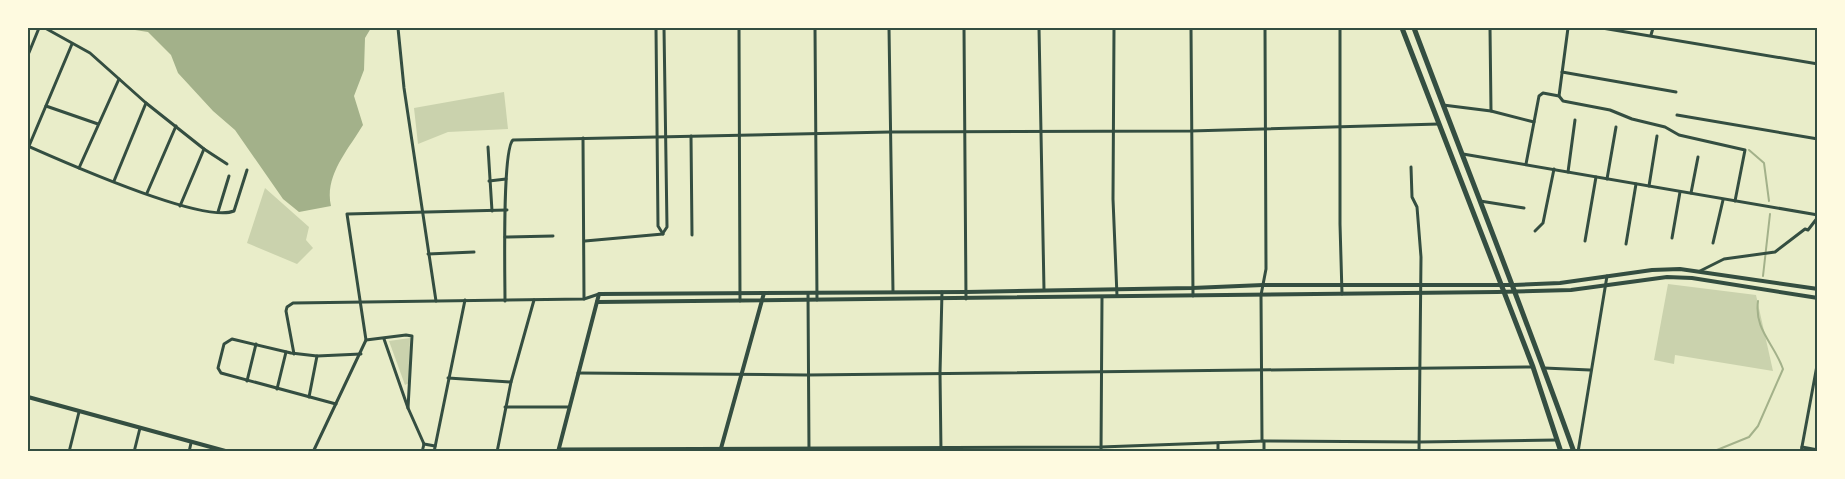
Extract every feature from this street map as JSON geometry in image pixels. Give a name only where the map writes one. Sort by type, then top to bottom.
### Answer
[{"type":"main road","points":[[1402,28],[1533,367],[1561,452]]},
{"type":"main road","points":[[1414,28],[1463,154],[1478,201],[1514,285],[1574,452]]},
{"type":"street","points":[[28,55],[39,28]]},
{"type":"street","points":[[45,28],[90,53],[146,103],[204,149],[227,164]]},
{"type":"street","points":[[398,28],[404,88],[436,301]]},
{"type":"street","points":[[656,28],[658,226],[663,234]]},
{"type":"street","points":[[663,234],[667,227],[664,136],[664,28]]},
{"type":"street","points":[[739,28],[740,301]]},
{"type":"street","points":[[815,28],[817,300]]},
{"type":"street","points":[[889,28],[893,292]]},
{"type":"street","points":[[964,28],[966,299]]},
{"type":"street","points":[[1039,28],[1044,290]]},
{"type":"street","points":[[1114,28],[1113,199],[1117,296]]},
{"type":"street","points":[[1191,28],[1192,296]]},
{"type":"street","points":[[1264,452],[1260,369],[1261,295],[1266,269],[1267,127],[1265,28]]},
{"type":"street","points":[[1340,28],[1342,294]]},
{"type":"street","points":[[1490,28],[1491,111]]},
{"type":"street","points":[[1558,96],[1568,28]]},
{"type":"street","points":[[1602,28],[1818,64]]},
{"type":"street","points":[[1651,35],[1653,28]]},
{"type":"street","points":[[72,44],[28,146],[180,206],[218,212],[234,211],[247,170]]},
{"type":"street","points":[[1562,72],[1676,92]]},
{"type":"street","points":[[80,168],[119,79]]},
{"type":"street","points":[[1526,164],[1539,96],[1544,93],[1558,96],[1563,102],[1610,110],[1632,119],[1664,127],[1679,135],[1745,150],[1735,201]]},
{"type":"street","points":[[114,181],[146,103]]},
{"type":"street","points":[[1443,105],[1491,111],[1534,122]]},
{"type":"street","points":[[46,106],[98,124]]},
{"type":"street","points":[[1677,115],[1818,138]]},
{"type":"street","points":[[1568,172],[1575,120]]},
{"type":"street","points":[[505,300],[506,179],[510,143],[520,139],[890,132],[1190,130],[1439,124]]},
{"type":"street","points":[[147,193],[176,126]]},
{"type":"street","points":[[1607,179],[1616,127]]},
{"type":"street","points":[[691,136],[692,235]]},
{"type":"street","points":[[1649,186],[1657,136]]},
{"type":"street","points":[[583,138],[584,299]]},
{"type":"street","points":[[488,147],[492,211]]},
{"type":"street","points":[[180,206],[204,149]]},
{"type":"street","points":[[1463,154],[1818,216],[1808,230],[1805,229],[1775,252],[1724,259],[1700,271]]},
{"type":"street","points":[[1691,193],[1698,157]]},
{"type":"street","points":[[1411,167],[1412,197],[1416,207],[1421,257],[1419,452]]},
{"type":"street","points":[[1535,231],[1543,223],[1554,169]]},
{"type":"street","points":[[218,212],[229,176]]},
{"type":"street","points":[[1585,241],[1596,177]]},
{"type":"street","points":[[490,181],[506,179]]},
{"type":"street","points":[[1626,244],[1636,184]]},
{"type":"street","points":[[1672,238],[1680,192]]},
{"type":"street","points":[[1713,243],[1723,200]]},
{"type":"street","points":[[1478,201],[1524,208]]},
{"type":"street","points":[[313,452],[366,340],[347,214],[506,210]]},
{"type":"street","points":[[585,241],[663,234]]},
{"type":"street","points":[[505,237],[553,236]]},
{"type":"street","points":[[428,254],[474,252]]},
{"type":"street","points":[[294,354],[286,311],[290,304],[293,303],[584,299],[599,294],[966,292],[1192,288],[1263,284],[1342,286],[1514,285],[1560,283],[1680,268],[1818,289]]},
{"type":"street","points":[[1578,452],[1606,276]]},
{"type":"street","points":[[591,298],[597,302],[942,300],[1117,296],[1516,292],[1571,290],[1667,277],[1692,278],[1818,298]]},
{"type":"street","points":[[1763,288],[1764,281]]},
{"type":"street","points":[[1783,292],[1784,284]]},
{"type":"street","points":[[1466,285],[1466,292]]},
{"type":"street","points":[[941,452],[942,292]]},
{"type":"street","points":[[721,449],[764,293]]},
{"type":"street","points":[[808,293],[808,450]]},
{"type":"street","points":[[599,294],[558,450],[808,450],[941,446],[1101,449],[1143,445],[1263,441],[1419,442],[1556,440]]},
{"type":"street","points":[[1101,449],[1102,297]]},
{"type":"street","points":[[434,452],[465,300]]},
{"type":"street","points":[[498,452],[505,407],[534,300]]},
{"type":"street","points":[[366,340],[406,335],[412,336],[408,408]]},
{"type":"street","points":[[336,404],[247,381],[219,371],[224,344],[230,339],[294,354],[317,356],[361,354]]},
{"type":"street","points":[[384,339],[408,408],[424,444],[422,452]]},
{"type":"street","points":[[247,381],[256,344]]},
{"type":"street","points":[[278,388],[286,352]]},
{"type":"street","points":[[309,397],[317,356]]},
{"type":"street","points":[[1818,360],[1801,449],[1818,450]]},
{"type":"street","points":[[578,373],[807,375],[1533,367]]},
{"type":"street","points":[[1544,368],[1590,370]]},
{"type":"street","points":[[448,378],[511,382]]},
{"type":"street","points":[[28,397],[229,452]]},
{"type":"street","points":[[505,407],[570,407]]},
{"type":"street","points":[[69,452],[79,412]]},
{"type":"street","points":[[134,452],[140,428]]},
{"type":"street","points":[[189,452],[192,443]]},
{"type":"street","points":[[1218,443],[1218,452]]},
{"type":"street","points":[[424,444],[435,446]]},
{"type":"street","points":[[1143,445],[1143,452]]},
{"type":"shaded area","points":[[122,28],[371,28],[365,38],[364,70],[354,96],[363,125],[344,154],[334,174],[331,184],[331,206],[299,212],[283,199],[235,130],[213,111],[178,73],[171,55],[148,32]]},
{"type":"shaded area","points":[[504,92],[508,129],[448,132],[418,144],[414,108]]},
{"type":"shaded area","points":[[265,188],[309,227],[306,240],[313,248],[297,264],[247,243]]},
{"type":"shaded area","points":[[1668,284],[1756,295],[1773,371],[1675,355],[1674,364],[1654,360]]},
{"type":"shaded area","points":[[410,338],[409,383],[405,385],[389,341]]},
{"type":"waterway","points":[[1749,150],[1764,163],[1769,201]]},
{"type":"waterway","points":[[1763,276],[1770,214]]},
{"type":"waterway","points":[[1712,452],[1749,437],[1758,426],[1783,369],[1759,320],[1758,301]]}]
